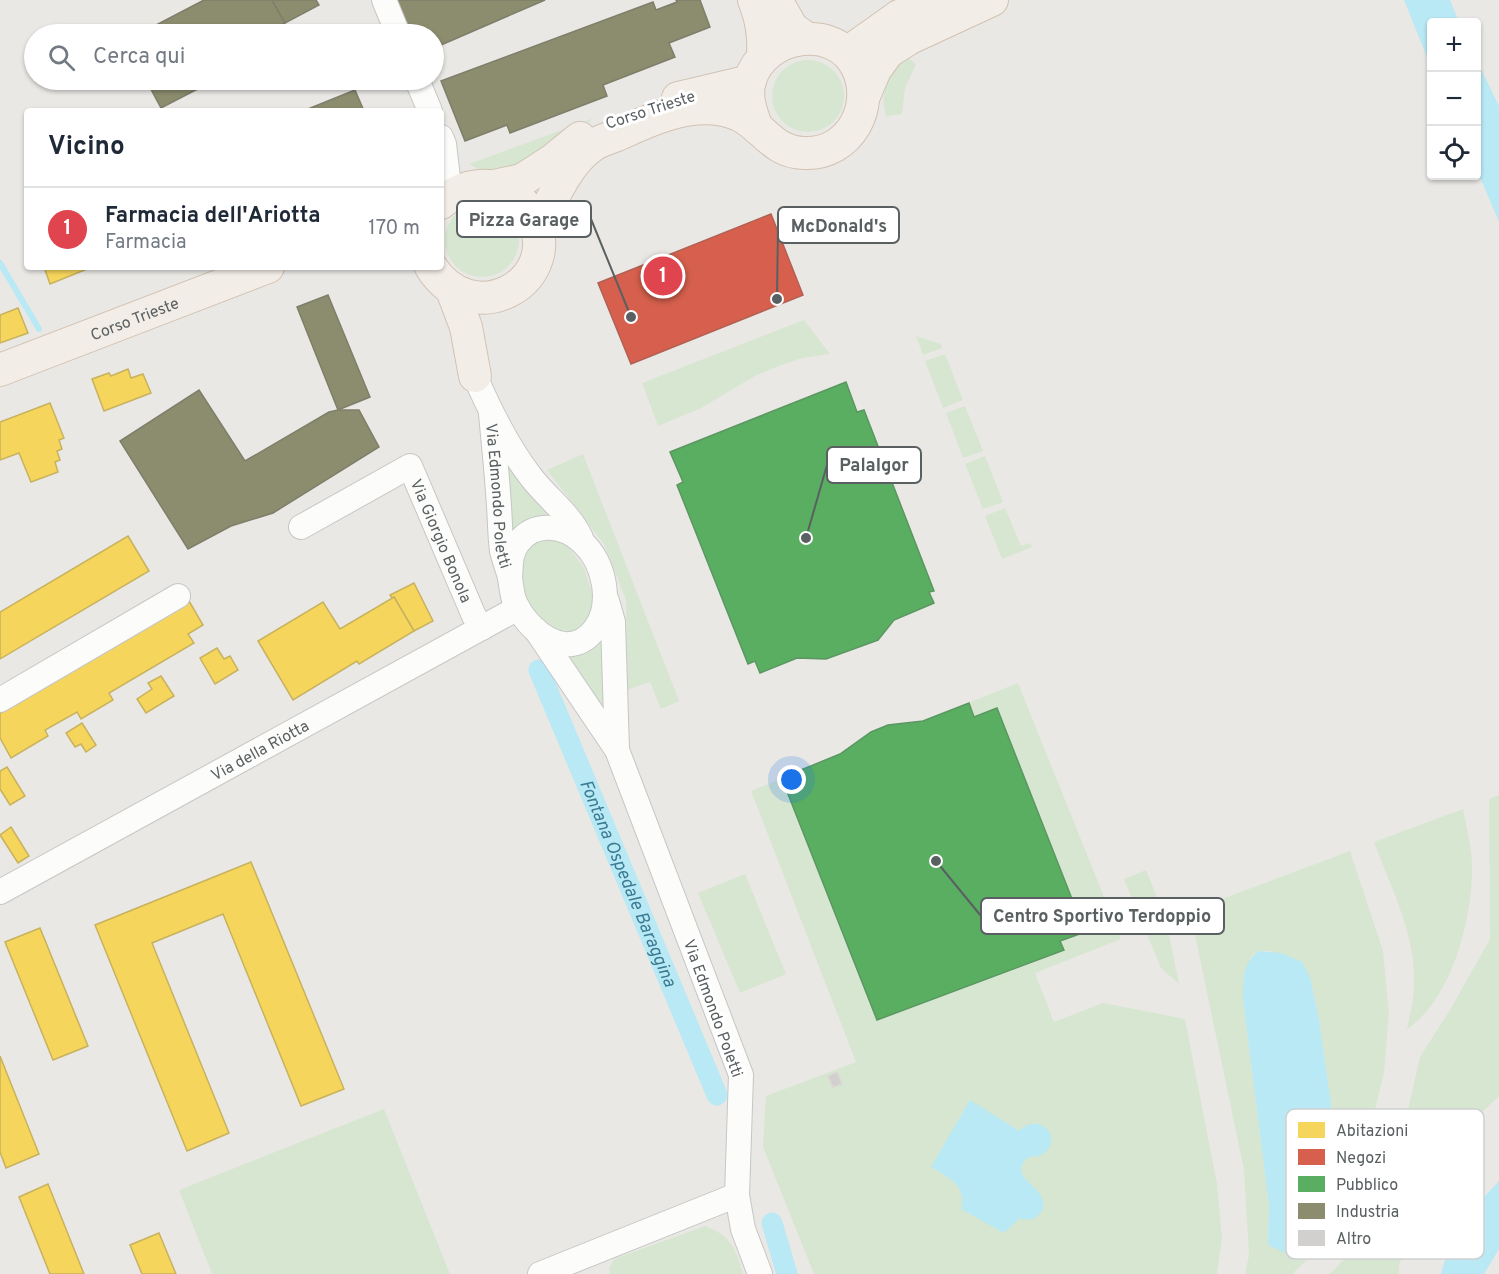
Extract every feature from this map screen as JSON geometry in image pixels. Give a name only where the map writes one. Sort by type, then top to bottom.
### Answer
[{"type":"main road","points":[[754,0],[761,16],[764,38],[749,103],[757,129],[772,142],[793,152],[805,153],[829,149],[840,143],[855,126],[862,112],[864,96],[875,70],[888,52],[910,38],[992,0]]},
{"type":"main road","points":[[776,0],[792,28],[806,38]]},
{"type":"main road","points":[[847,53],[899,16],[939,0]]},
{"type":"main road","points":[[757,69],[784,42],[806,38],[828,42],[847,53],[859,73],[864,96]]},
{"type":"main road","name":"Corso Trieste","points":[[466,192],[522,180],[596,128],[627,114],[757,69]]},
{"type":"main road","name":"Corso Trieste","points":[[537,229],[567,173],[592,146],[640,124],[691,109],[714,109],[739,115],[757,129]]},
{"type":"main road","points":[[466,192],[509,192],[522,201],[532,214],[539,245],[535,262],[527,277],[491,308],[483,333],[475,376]]},
{"type":"main road","name":"Corso Trieste","points":[[0,370],[260,270]]},
{"type":"main road","points":[[433,270],[439,279],[452,290],[469,297],[487,298],[505,294]]},
{"type":"main road","points":[[452,290],[466,327],[475,376]]},
{"type":"street","points":[[384,0],[394,24]]},
{"type":"street","points":[[421,90],[429,108]]},
{"type":"street","points":[[444,143],[466,192]]},
{"type":"street","name":"Via Edmondo Poletti","points":[[475,376],[491,414],[531,477],[574,525],[582,541]]},
{"type":"street","name":"Via Edmondo Poletti","points":[[491,414],[502,551],[510,578]]},
{"type":"street","name":"Via Giorgio Bonola","points":[[301,527],[410,466],[474,615],[482,628]]},
{"type":"street","points":[[548,527],[560,529],[582,541],[598,565],[606,597],[600,622],[593,632],[582,640],[570,644],[557,644],[545,639],[518,608],[512,595],[510,578],[512,554],[517,543],[536,529],[548,527]]},
{"type":"street","points":[[0,700],[178,596]]},
{"type":"street","name":"Via Edmondo Poletti","points":[[606,597],[613,622],[617,750]]},
{"type":"street","name":"Via della Riotta","points":[[0,892],[518,608]]},
{"type":"street","name":"Via Edmondo Poletti","points":[[536,630],[617,750],[741,1075],[737,1195],[742,1229],[760,1274]]},
{"type":"street","points":[[540,1274],[737,1195]]},
{"type":"green space","points":[[906,56],[916,64],[905,88],[902,114],[886,116],[884,98],[887,83]]},
{"type":"green space","points":[[808,60],[822,63],[834,70],[841,82],[844,96],[841,110],[834,122],[822,129],[808,132],[794,129],[782,122],[775,110],[772,96],[775,82],[782,70],[794,63]]},
{"type":"green space","points":[[594,118],[519,171],[482,171],[469,164]]},
{"type":"green space","points":[[475,203],[489,203],[503,209],[513,219],[519,233],[517,254],[503,271],[489,277],[475,277],[461,271],[451,261],[445,247],[445,233],[451,219],[461,209]]},
{"type":"green space","points":[[804,320],[830,354],[802,358],[755,376],[701,408],[658,426],[642,383]]},
{"type":"green space","points":[[916,336],[941,344],[942,348],[923,355]]},
{"type":"green space","points":[[945,354],[963,400],[943,408],[925,361]]},
{"type":"green space","points":[[965,406],[983,451],[963,458],[946,413]]},
{"type":"green space","points":[[499,439],[563,523],[511,540]]},
{"type":"green space","points":[[583,454],[679,701],[661,709],[650,682],[627,690],[626,600],[604,544],[547,470]]},
{"type":"green space","points":[[985,456],[1003,502],[983,509],[965,464]]},
{"type":"green space","points":[[1005,508],[1021,546],[1030,543],[1032,547],[1002,559],[985,516]]},
{"type":"green space","points":[[554,539],[568,546],[584,568],[594,599],[587,624],[568,636],[542,623],[530,605],[523,582],[522,570],[528,550],[540,541]]},
{"type":"green space","points":[[604,634],[614,734],[564,652]]},
{"type":"green space","points":[[1018,683],[1121,939],[1035,973],[1054,1022],[1103,1003],[1185,1019],[1217,1184],[1222,1239],[1217,1274],[814,1274],[763,1147],[766,1096],[856,1062],[751,791],[840,754],[871,732],[888,725],[923,721]]},
{"type":"green space","points":[[1499,795],[1499,1096],[1484,1110],[1408,1109],[1420,1057],[1450,1010],[1490,939],[1489,799]]},
{"type":"green space","points":[[1463,809],[1472,865],[1471,893],[1463,937],[1447,980],[1436,999],[1407,1029],[1414,989],[1411,947],[1401,911],[1374,842]]},
{"type":"green space","points":[[1350,851],[1383,951],[1389,1013],[1384,1073],[1375,1109],[1332,1109],[1319,1020],[1310,977],[1270,951],[1258,951],[1250,958],[1243,1000],[1269,1205],[1268,1245],[1286,1223],[1286,1259],[1308,1259],[1292,1274],[1245,1274],[1249,1255],[1244,1170],[1190,911]]},
{"type":"green space","points":[[1146,870],[1166,920],[1179,984],[1161,968],[1124,879]]},
{"type":"green space","points":[[745,874],[786,974],[740,993],[698,893]]},
{"type":"green space","points":[[384,1109],[450,1274],[212,1274],[179,1190]]},
{"type":"green space","points":[[705,1226],[721,1234],[731,1244],[743,1274],[610,1274],[609,1268],[614,1259]]},
{"type":"green space","points":[[1344,1259],[1401,1259],[1399,1274],[1330,1274]]},
{"type":"water","points":[[1404,0],[1450,0],[1457,18],[1427,18],[1427,57]]},
{"type":"water","points":[[1481,69],[1499,106],[1499,222],[1481,179]]},
{"type":"water","points":[[1259,951],[1281,953],[1302,962],[1310,977],[1319,1020],[1332,1109],[1286,1109],[1286,1253],[1268,1245],[1269,1205],[1243,1000],[1246,967]]},
{"type":"water","points":[[970,1100],[1019,1131],[1023,1127],[1036,1124],[1044,1127],[1051,1135],[1050,1145],[1046,1152],[1039,1156],[1029,1157],[1021,1171],[1039,1193],[1043,1200],[1043,1209],[1033,1218],[1027,1220],[1020,1218],[1004,1233],[961,1209],[959,1188],[950,1179],[931,1167]]},
{"type":"water","points":[[1499,1181],[1499,1249],[1484,1274],[1441,1274],[1445,1259],[1484,1259],[1484,1198]]},
{"type":"building: Abitazioni","points":[[45,270],[85,270],[50,284]]},
{"type":"building: Abitazioni","points":[[18,308],[28,333],[0,343],[0,315]]},
{"type":"building: Abitazioni","points":[[128,369],[131,378],[143,374],[151,393],[104,411],[92,379],[109,373],[111,376]]},
{"type":"building: Abitazioni","points":[[50,403],[64,438],[59,440],[62,449],[57,451],[60,460],[55,462],[58,472],[31,482],[19,453],[0,460],[0,422]]},
{"type":"building: Abitazioni","points":[[128,536],[149,571],[0,659],[0,612]]},
{"type":"building: Abitazioni","points":[[414,583],[433,621],[414,631],[394,597],[390,595]]},
{"type":"building: Abitazioni","points":[[394,597],[414,631],[359,664],[357,661],[293,700],[258,641],[323,602],[340,629]]},
{"type":"building: Abitazioni","points":[[189,601],[203,625],[188,634],[194,643],[109,693],[113,700],[81,719],[77,712],[45,730],[48,736],[11,758],[0,738],[0,713]]},
{"type":"building: Abitazioni","points":[[217,648],[224,659],[230,656],[238,670],[215,684],[200,658]]},
{"type":"building: Abitazioni","points":[[161,676],[174,696],[146,713],[137,699],[152,689],[148,683]]},
{"type":"building: Abitazioni","points":[[82,723],[96,745],[86,752],[81,744],[75,747],[66,733]]},
{"type":"building: Abitazioni","points":[[7,767],[25,796],[10,805],[0,789],[0,771]]},
{"type":"building: Abitazioni","points":[[11,827],[29,856],[18,863],[0,835]]},
{"type":"building: Abitazioni","points":[[251,862],[344,1089],[301,1106],[223,914],[152,943],[229,1133],[187,1151],[95,925]]},
{"type":"building: Abitazioni","points":[[40,928],[88,1046],[53,1060],[5,942]]},
{"type":"building: Abitazioni","points":[[0,1056],[39,1154],[6,1168],[0,1152]]},
{"type":"building: Abitazioni","points":[[48,1184],[84,1274],[50,1274],[19,1197]]},
{"type":"building: Abitazioni","points":[[159,1233],[176,1274],[142,1274],[130,1245]]},
{"type":"building: Negozi","points":[[771,214],[803,295],[631,364],[598,283]]},
{"type":"building: Pubblico","points":[[846,382],[857,412],[864,410],[934,591],[929,592],[934,603],[894,620],[878,640],[826,659],[797,658],[760,673],[755,661],[748,664],[677,485],[683,482],[670,452]]},
{"type":"building: Pubblico","points":[[969,703],[974,717],[997,708],[1085,932],[1060,941],[1064,950],[877,1020],[786,789],[806,782],[801,770],[840,754],[871,732],[888,725],[923,721]]},
{"type":"building: Industria","points":[[204,0],[272,0],[285,23],[283,24],[158,24]]},
{"type":"building: Industria","points":[[272,0],[316,0],[319,5],[285,23]]},
{"type":"building: Industria","points":[[391,0],[545,0],[444,44],[444,24],[402,24]]},
{"type":"building: Industria","points":[[676,0],[700,0],[710,27],[669,43],[675,57],[603,85],[607,96],[510,133],[507,125],[465,141],[444,88],[444,80],[653,2],[656,10],[677,2]]},
{"type":"building: Industria","points":[[151,90],[196,90],[161,108]]},
{"type":"building: Industria","points":[[355,90],[363,108],[310,108]]},
{"type":"building: Industria","points":[[328,295],[370,397],[338,410],[297,307]]},
{"type":"building: Industria","points":[[199,390],[245,461],[329,412],[338,410],[359,410],[379,447],[273,513],[231,526],[188,549],[120,441]]},
{"type":"building: Altro","points":[[837,1072],[842,1084],[833,1087],[828,1076]]},
{"type":"waterway","name":"Fontana Ospedale Baraggina","points":[[0,263],[39,329]]},
{"type":"waterway","name":"Fontana Ospedale Baraggina","points":[[539,670],[717,1095]]},
{"type":"waterway","name":"Fontana Ospedale Baraggina","points":[[772,1223],[787,1274]]},
{"type":"place","name":"Farmacia dell'Ariotta","points":[[663,276]]},
{"type":"place","name":"McDonald's","points":[[777,299]]},
{"type":"place","name":"Pizza Garage","points":[[631,317]]},
{"type":"place","name":"PalaIgor","points":[[806,538]]},
{"type":"place","name":"Centro Sportivo Terdoppio","points":[[936,861]]}]
